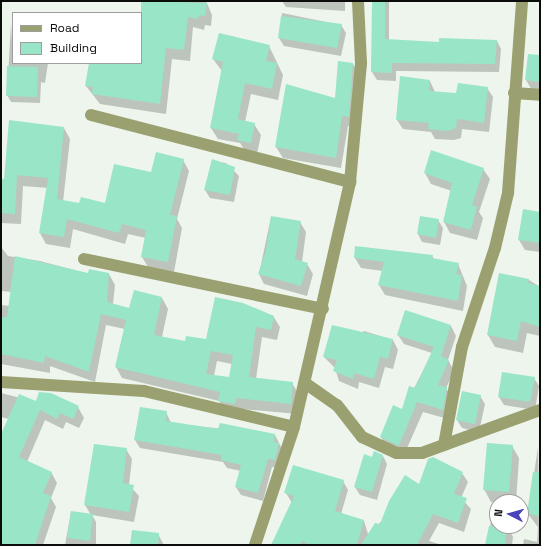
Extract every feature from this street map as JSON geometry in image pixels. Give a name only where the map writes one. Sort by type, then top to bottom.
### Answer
[{"type":"street","points":[[255,545],[294,427],[323,309],[350,182],[361,63],[358,1]]},
{"type":"street","points":[[444,445],[462,347],[496,248],[508,193],[514,93],[522,1]]},
{"type":"street","points":[[514,93],[540,95]]},
{"type":"street","points":[[91,115],[350,182]]},
{"type":"street","points":[[84,259],[323,309]]},
{"type":"street","points":[[1,382],[144,391],[294,427]]},
{"type":"street","points":[[305,383],[337,405],[362,437],[374,445],[397,453],[422,453],[540,410]]},
{"type":"building","points":[[141,1],[207,3],[205,16],[199,15],[198,19],[188,17],[184,50],[166,48],[160,104],[92,94],[93,87],[85,86],[89,64],[142,64]]},
{"type":"building","points":[[372,1],[385,1],[385,39],[439,42],[439,38],[497,40],[495,64],[392,63],[392,73],[371,72]]},
{"type":"building","points":[[281,16],[342,24],[337,48],[278,38]]},
{"type":"building","points":[[219,33],[270,45],[266,61],[277,63],[272,89],[245,83],[238,119],[255,123],[251,143],[237,140],[239,134],[210,128],[223,62],[212,59]]},
{"type":"building","points":[[528,54],[540,55],[540,82],[525,80]]},
{"type":"building","points":[[338,61],[353,63],[349,117],[342,116],[336,158],[275,147],[286,84],[335,98]]},
{"type":"building","points":[[7,66],[38,67],[37,97],[6,96]]},
{"type":"building","points":[[400,76],[430,80],[429,91],[456,93],[458,83],[488,87],[484,123],[457,119],[456,128],[448,131],[428,129],[429,123],[396,120]]},
{"type":"building","points":[[9,120],[64,127],[57,199],[79,203],[81,197],[105,203],[114,164],[151,172],[156,152],[184,159],[170,215],[177,216],[168,262],[141,257],[146,230],[122,224],[119,233],[67,219],[64,237],[39,233],[48,178],[17,175],[15,214],[1,213],[1,179],[4,179]]},
{"type":"building","points":[[431,150],[484,168],[472,205],[477,207],[471,230],[443,222],[452,183],[424,173]]},
{"type":"building","points":[[212,159],[235,167],[230,195],[204,190]]},
{"type":"building","points":[[523,209],[540,212],[540,243],[518,240]]},
{"type":"building","points":[[271,216],[301,221],[295,259],[308,263],[301,286],[258,274],[266,251]]},
{"type":"building","points":[[420,216],[439,219],[436,238],[417,234]]},
{"type":"building","points":[[355,246],[433,255],[432,258],[459,263],[456,274],[462,275],[458,301],[378,285],[384,262],[354,258]]},
{"type":"building","points":[[15,256],[88,273],[89,269],[109,273],[107,302],[129,308],[134,290],[162,297],[154,335],[185,341],[186,336],[206,339],[215,297],[243,303],[274,316],[271,330],[256,327],[249,377],[293,382],[291,404],[236,398],[235,404],[218,401],[220,392],[115,367],[126,320],[101,314],[89,372],[45,356],[44,363],[1,354],[1,317],[7,317]],"holes":[[[211,351],[233,355],[229,377],[206,374]]]},
{"type":"building","points":[[499,273],[529,279],[528,283],[540,286],[540,327],[521,321],[517,341],[487,335]]},
{"type":"building","points":[[405,310],[451,325],[441,356],[449,360],[438,385],[447,387],[443,410],[417,402],[399,446],[380,437],[393,405],[402,409],[409,386],[415,388],[434,347],[397,335]]},
{"type":"building","points":[[332,325],[393,339],[388,359],[380,357],[374,379],[354,373],[353,379],[333,371],[337,360],[323,357]]},
{"type":"building","points":[[502,372],[535,377],[530,402],[498,397]]},
{"type":"building","points":[[462,391],[481,395],[475,424],[456,420]]},
{"type":"building","points":[[39,392],[51,393],[79,406],[73,419],[60,413],[57,419],[40,410],[19,457],[52,472],[43,493],[51,496],[35,545],[1,545],[1,434],[19,394],[36,401]]},
{"type":"building","points":[[140,407],[167,411],[166,421],[218,429],[220,423],[275,434],[274,442],[279,443],[275,460],[268,459],[258,493],[235,487],[241,465],[221,460],[222,455],[134,440]]},
{"type":"building","points":[[487,443],[513,445],[509,492],[483,490]]},
{"type":"building","points":[[94,444],[127,448],[123,483],[134,485],[129,512],[84,505]]},
{"type":"building","points":[[374,451],[383,455],[372,492],[354,487],[364,454],[372,457]]},
{"type":"building","points":[[433,457],[463,472],[454,494],[467,498],[458,523],[433,514],[417,545],[361,545],[375,523],[380,524],[389,501],[405,475],[419,484],[428,459]]},
{"type":"building","points":[[293,465],[344,480],[335,511],[364,520],[357,545],[310,545],[302,541],[300,545],[271,545],[294,496],[284,493]]},
{"type":"building","points":[[533,472],[540,472],[540,516],[529,514],[529,500]]},
{"type":"building","points":[[71,511],[93,514],[90,541],[67,538]]},
{"type":"building","points":[[489,526],[489,534],[506,534],[505,545],[485,545]]},
{"type":"building","points":[[132,530],[159,533],[158,545],[130,545]]}]
